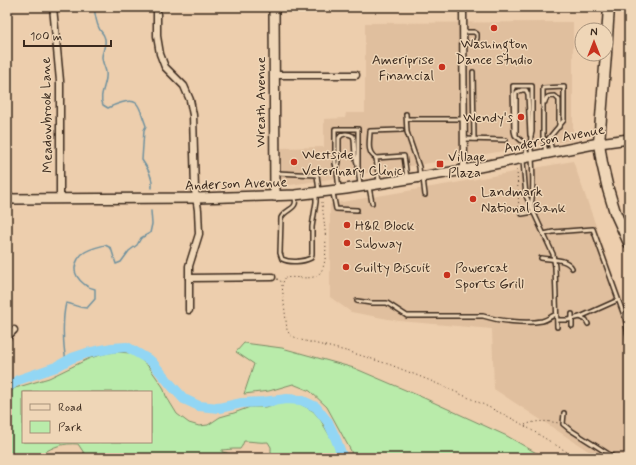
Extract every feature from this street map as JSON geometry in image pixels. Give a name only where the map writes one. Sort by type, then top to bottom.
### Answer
[{"type":"main road","name":"Wreath Avenue","points":[[274,7],[275,196]]},
{"type":"main road","points":[[608,22],[609,7]]},
{"type":"main road","points":[[605,62],[599,143],[602,164],[615,212],[629,243]]},
{"type":"main road","name":"Anderson Avenue","points":[[7,199],[197,198],[295,195],[319,196],[336,191],[464,170],[629,138]]},
{"type":"street","name":"Meadowbrook Lane","points":[[53,7],[60,81],[60,199]]},
{"type":"street","points":[[157,7],[157,36],[160,54],[165,67],[184,86],[190,100],[193,115],[195,190],[197,198],[199,234],[189,266],[189,310]]},
{"type":"street","points":[[463,7],[464,170]]},
{"type":"street","points":[[274,75],[356,75]]},
{"type":"street","points":[[189,278],[272,277]]},
{"type":"street","points":[[7,338],[14,330]]},
{"type":"lane","points":[[463,32],[474,32],[477,34],[477,38],[471,43],[463,44]]},
{"type":"lane","points":[[473,72],[474,139]]},
{"type":"lane","points":[[530,137],[532,132],[532,86],[513,86],[514,131],[516,136],[525,144],[533,196],[531,206]]},
{"type":"lane","points":[[564,87],[564,120],[549,138],[549,153],[543,136],[543,88],[564,87]]},
{"type":"lane","points":[[516,136],[516,94],[519,90],[524,90],[527,92],[529,98],[530,137],[527,158],[526,196],[553,254],[555,267],[557,327]]},
{"type":"lane","points":[[543,131],[545,101],[548,97],[552,96],[555,96],[559,100],[559,127]]},
{"type":"lane","points":[[406,114],[407,132],[422,177],[425,195]]},
{"type":"lane","points":[[407,119],[464,119]]},
{"type":"lane","points":[[337,172],[335,163],[335,129],[358,129],[358,167]]},
{"type":"lane","points":[[402,130],[370,131],[370,152],[372,156],[376,158],[404,156],[407,179]]},
{"type":"lane","points":[[357,210],[336,209],[339,138],[344,134],[350,134],[354,138],[355,156],[358,167],[372,203]]},
{"type":"lane","points":[[464,139],[506,140]]},
{"type":"lane","points":[[376,158],[379,184]]},
{"type":"lane","points":[[275,173],[317,175],[319,196],[316,202],[312,227],[311,258],[301,261],[286,261],[282,259],[280,253],[281,218],[283,214],[294,208],[296,204],[295,195]]},
{"type":"lane","points":[[521,214],[534,212]]},
{"type":"lane","points":[[544,234],[593,229],[625,318],[629,341]]},
{"type":"lane","points":[[541,258],[564,260],[569,263],[572,268]]},
{"type":"lane","points":[[557,320],[572,320],[618,300]]},
{"type":"lane","points":[[357,301],[387,303],[407,316],[483,316],[493,319],[528,322],[544,321],[556,314]]},
{"type":"lane","points":[[572,314],[572,326]]},
{"type":"lane","points":[[580,317],[586,320],[588,324]]},
{"type":"lane","points":[[564,413],[563,424],[569,430],[615,458]]},
{"type":"path","points":[[517,170],[521,214]]},
{"type":"path","points":[[319,196],[325,227],[325,261],[323,270],[314,278],[285,278],[282,285],[287,330],[290,335],[301,340],[350,352],[391,365],[430,381],[476,401],[524,425],[577,458]]},
{"type":"path","points":[[524,425],[532,422],[546,421],[563,424]]},
{"type":"shaded area","points":[[573,22],[573,140],[283,186],[279,183],[278,148],[324,147],[324,119],[345,118],[346,113],[365,113],[365,23]]},
{"type":"shaded area","points":[[573,161],[629,319],[629,458],[599,458],[494,389],[492,329],[399,321],[351,312],[330,297],[330,204]]},
{"type":"green space","points":[[244,343],[282,348],[354,368],[507,436],[545,458],[352,458],[351,451],[327,407],[310,391],[293,384],[269,391],[244,394],[254,364],[236,352]]},
{"type":"green space","points":[[118,352],[130,353],[138,357],[149,367],[163,387],[166,396],[177,414],[189,423],[199,426],[208,425],[220,417],[250,407],[265,407],[273,405],[274,403],[289,401],[300,404],[313,411],[320,419],[336,448],[337,458],[271,458],[271,447],[268,442],[244,441],[240,449],[222,450],[222,452],[236,458],[90,458],[84,453],[78,444],[73,444],[63,445],[51,449],[42,454],[44,458],[7,458],[7,395],[15,388],[49,378],[90,358]]},
{"type":"waterway","points":[[94,7],[99,29],[104,35],[105,39],[102,54],[102,61],[106,72],[106,81],[102,93],[103,105],[108,108],[122,102],[130,101],[136,103],[139,107],[146,126],[144,130],[142,160],[151,177],[152,188]]},
{"type":"waterway","points":[[66,361],[63,332],[66,303],[87,308],[95,299],[95,289],[85,285],[75,273],[75,266],[78,259],[87,251],[105,245],[111,248],[116,264],[121,262],[129,251],[137,245],[141,238],[150,233],[152,224],[151,211]]},
{"type":"waterway","points":[[7,388],[18,380],[56,367],[72,358],[87,353],[112,348],[127,347],[151,361],[184,399],[199,406],[219,408],[242,403],[287,399],[301,400],[316,407],[328,422],[343,458]]},
{"type":"place","name":"Washington Dance Studio","points":[[494,28]]},
{"type":"place","name":"Ameriprise Financial","points":[[442,67]]},
{"type":"place","name":"Wendy's","points":[[521,117]]},
{"type":"place","name":"Westside Veterinary Clinic","points":[[294,162]]},
{"type":"place","name":"Village Plaza","points":[[440,164]]},
{"type":"place","name":"Landmark National Bank","points":[[473,199]]},
{"type":"place","name":"H&R Block","points":[[347,225]]},
{"type":"place","name":"Subway","points":[[347,243]]},
{"type":"place","name":"Guilty Biscuit","points":[[346,267]]},
{"type":"place","name":"Powercat Sports Grill","points":[[447,275]]}]
